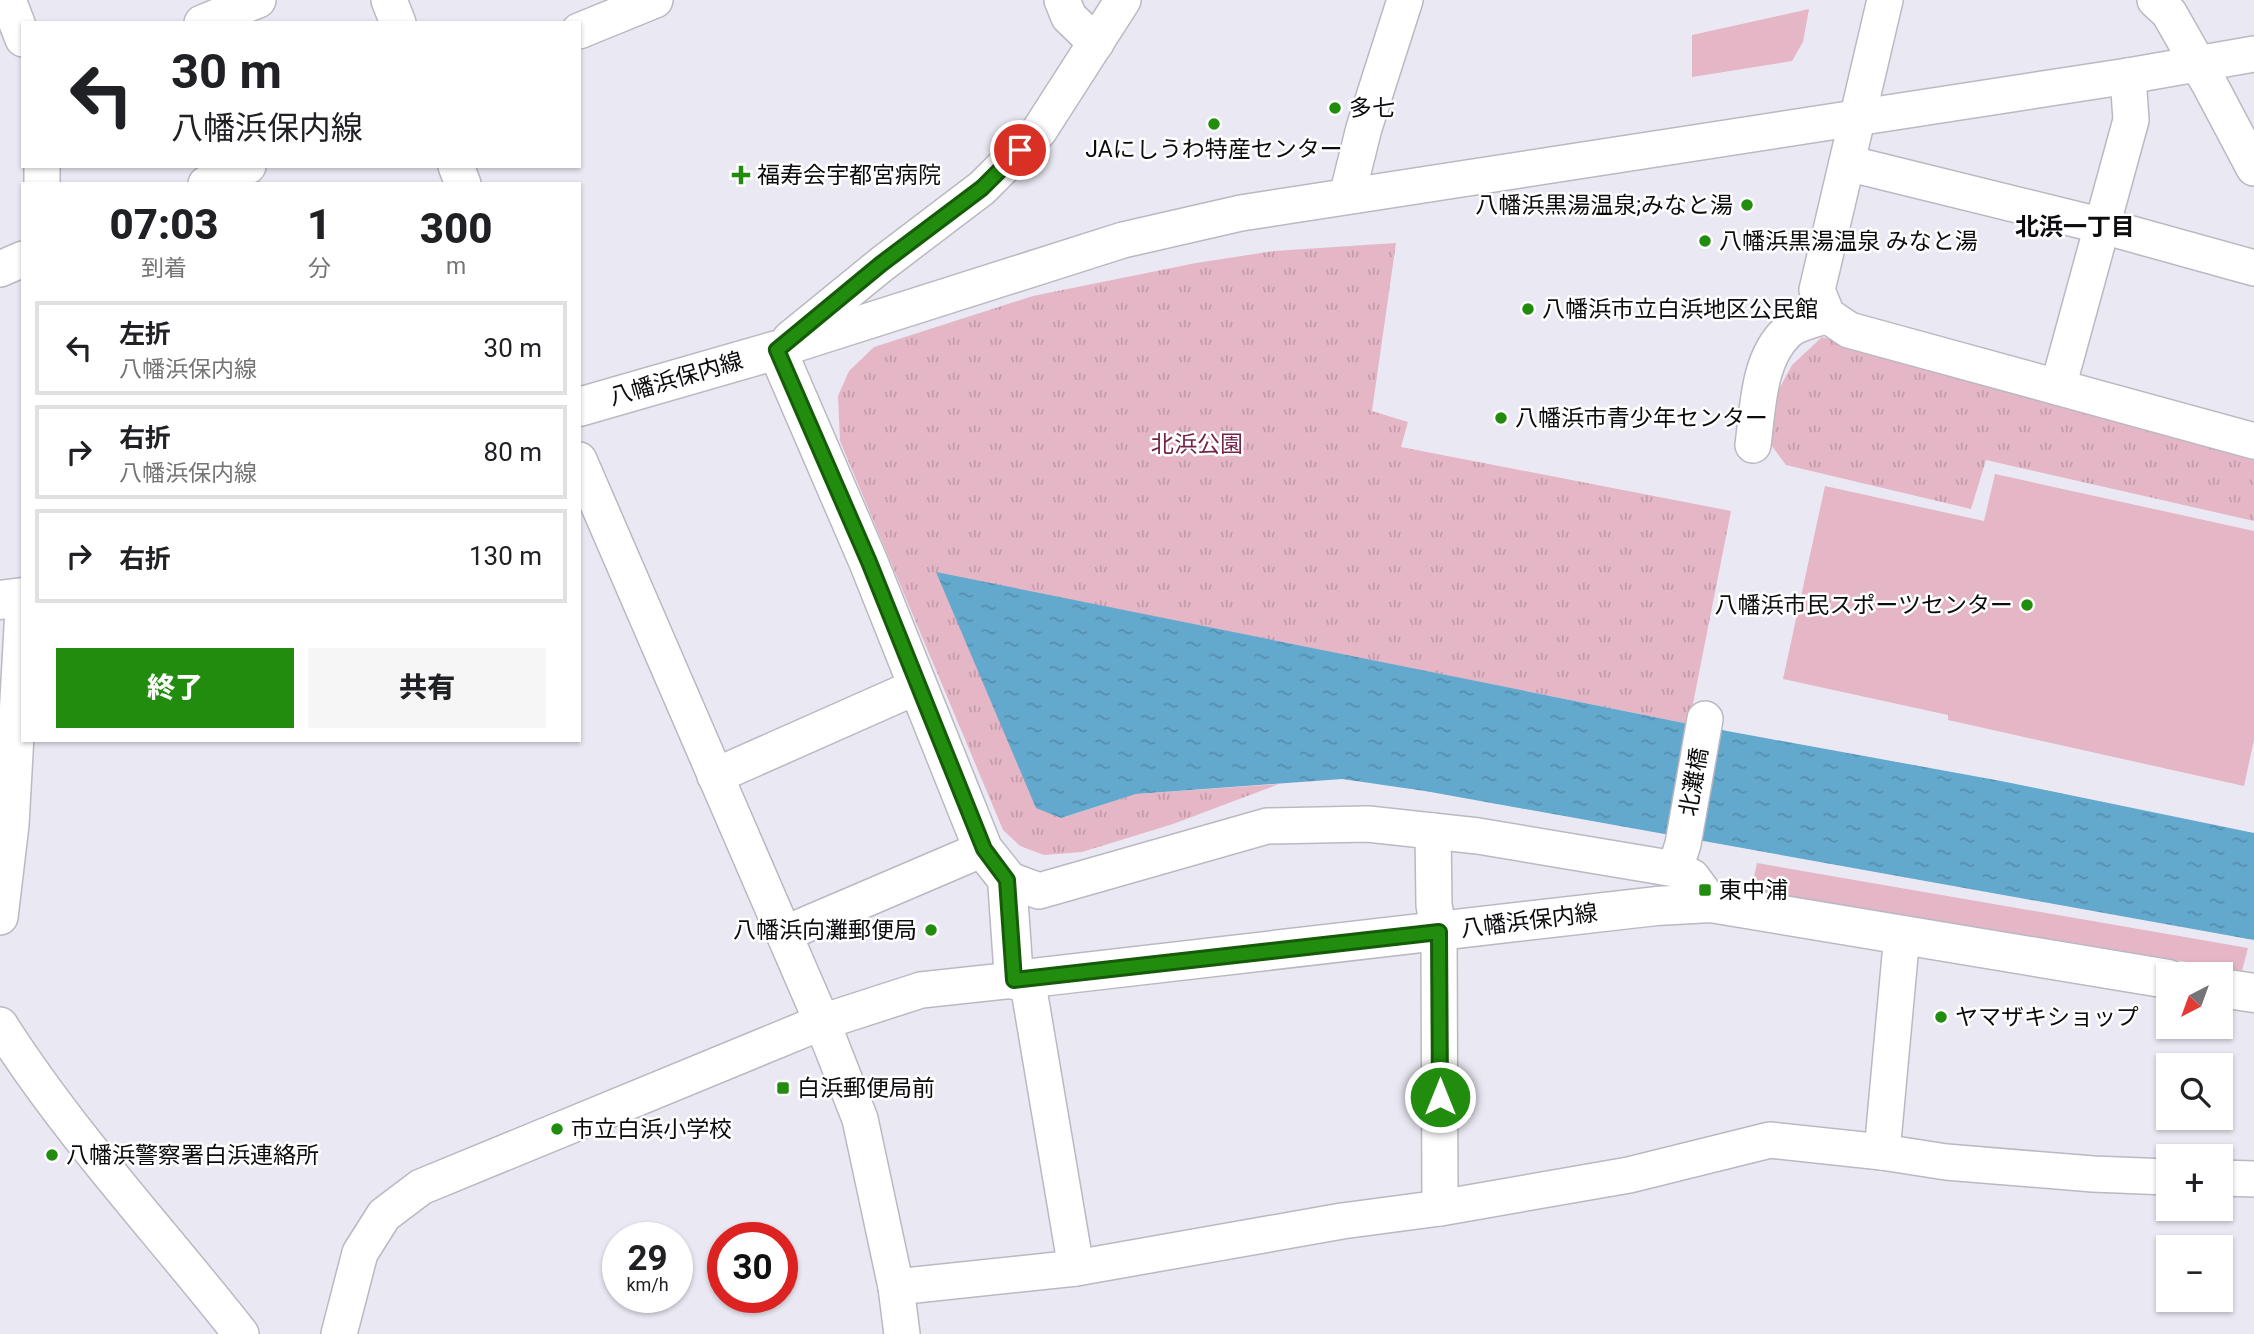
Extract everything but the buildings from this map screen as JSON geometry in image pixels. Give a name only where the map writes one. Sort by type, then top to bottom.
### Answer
[{"type":"main road","name":"八幡浜保内線","points":[[581,406],[777,350]]},
{"type":"main road","points":[[777,350],[869,562],[984,849],[1007,880],[1021,979]]},
{"type":"main road","points":[[0,600],[21,597]]},
{"type":"main road","name":"八幡浜保内線","points":[[1021,979],[1656,906],[1711,902],[2156,977]]},
{"type":"main road","points":[[2233,990],[2254,993]]},
{"type":"street","points":[[8,0],[21,34]]},
{"type":"street","points":[[207,21],[258,0]]},
{"type":"street","points":[[389,0],[397,21]]},
{"type":"street","points":[[581,30],[655,0]]},
{"type":"street","points":[[1062,0],[1069,17],[1096,43]]},
{"type":"street","points":[[777,350],[881,264],[982,188],[1039,131],[1123,0]]},
{"type":"street","points":[[1347,196],[1364,128],[1405,0]]},
{"type":"street","points":[[1885,0],[1817,290],[1827,315],[1849,330],[2254,441]]},
{"type":"street","points":[[2155,0],[2169,13],[2254,168]]},
{"type":"street","points":[[777,350],[1123,240],[1241,213],[2128,76],[2254,54]]},
{"type":"street","points":[[2058,387],[2131,120],[2128,76]]},
{"type":"street","points":[[1847,163],[2103,226],[2254,268]]},
{"type":"street","points":[[211,182],[243,168]]},
{"type":"street","points":[[0,269],[21,260]]},
{"type":"street","points":[[1753,445],[1761,387],[1772,350],[1788,330],[1827,315]]},
{"type":"street","points":[[581,465],[784,934],[860,1119],[896,1287],[902,1334]]},
{"type":"street","points":[[0,917],[21,634]]},
{"type":"street","points":[[715,776],[918,685]]},
{"type":"street","name":"北灘橋","points":[[1679,857],[1705,719]]},
{"type":"street","points":[[1007,880],[1039,891],[1267,826],[1368,824],[1679,857],[1711,902]]},
{"type":"street","points":[[1433,831],[1434,905],[1439,932],[1440,1208]]},
{"type":"street","points":[[784,934],[984,849]]},
{"type":"street","points":[[1882,1152],[1902,934]]},
{"type":"street","points":[[339,1334],[360,1254],[384,1215],[421,1187],[821,1022],[921,990],[1021,979],[1076,1268]]},
{"type":"street","points":[[0,1025],[10,1055],[241,1334]]},
{"type":"street","points":[[896,1287],[1076,1268],[1342,1221],[1440,1208],[1629,1175],[1770,1140],[1946,1162],[2156,1177]]},
{"type":"street","points":[[2233,1178],[2254,1179]]},
{"type":"green space","points":[[1809,9],[1803,42],[1792,61],[1692,77],[1692,35]]},
{"type":"green space","name":"北浜公園","points":[[1396,243],[1372,411],[1408,422],[1401,447],[1731,511],[1689,724],[937,573],[1061,818],[1136,794],[1279,784],[1173,824],[1082,852],[1044,855],[1020,846],[1003,830],[840,441],[838,396],[849,371],[874,347],[1033,296],[1196,263],[1274,251]]},
{"type":"green space","points":[[1822,337],[2254,459],[2254,521],[1986,460],[1971,509],[1786,465],[1769,442],[1773,400],[1792,365]]},
{"type":"green space","name":"八幡浜市民スポーツセンター","points":[[1995,474],[2254,531],[2254,740],[2244,786],[1948,720],[1948,715],[1783,679],[1825,486],[1984,521]]},
{"type":"green space","points":[[1757,863],[2248,948],[2242,971],[2233,970],[2233,962],[2187,962],[1751,891]]},
{"type":"water","points":[[936,572],[1689,724],[2001,781],[2254,833],[2254,940],[1425,791],[1342,779],[1136,794],[1061,818],[1036,808]]},
{"type":"place","name":"多七","points":[[1335,108]]},
{"type":"place","name":"JAにしうわ特産センター","points":[[1214,124]]},
{"type":"place","name":"福寿会宇都宮病院","points":[[741,175]]},
{"type":"place","name":"八幡浜黒湯温泉;みなと湯","points":[[1747,205]]},
{"type":"place","name":"八幡浜黒湯温泉 みなと湯","points":[[1705,241]]},
{"type":"place","name":"八幡浜市立白浜地区公民館","points":[[1528,309]]},
{"type":"place","name":"八幡浜市青少年センター","points":[[1501,418]]},
{"type":"place","name":"八幡浜市民スポーツセンター","points":[[2027,605]]},
{"type":"place","name":"東中浦","points":[[1705,890]]},
{"type":"place","name":"八幡浜向灘郵便局","points":[[931,930]]},
{"type":"place","name":"ヤマザキショップ","points":[[1941,1017]]},
{"type":"place","name":"白浜郵便局前","points":[[783,1088]]},
{"type":"place","name":"市立白浜小学校","points":[[557,1129]]},
{"type":"place","name":"八幡浜警察署白浜連絡所","points":[[52,1155]]},
{"type":"district","name":"北浜一丁目","points":[[2075,227]]},
{"type":"route","points":[[1020,150],[982,188],[881,264],[777,350],[869,562],[984,849],[1007,880],[1014,980],[1439,932],[1440,1097]]}]
